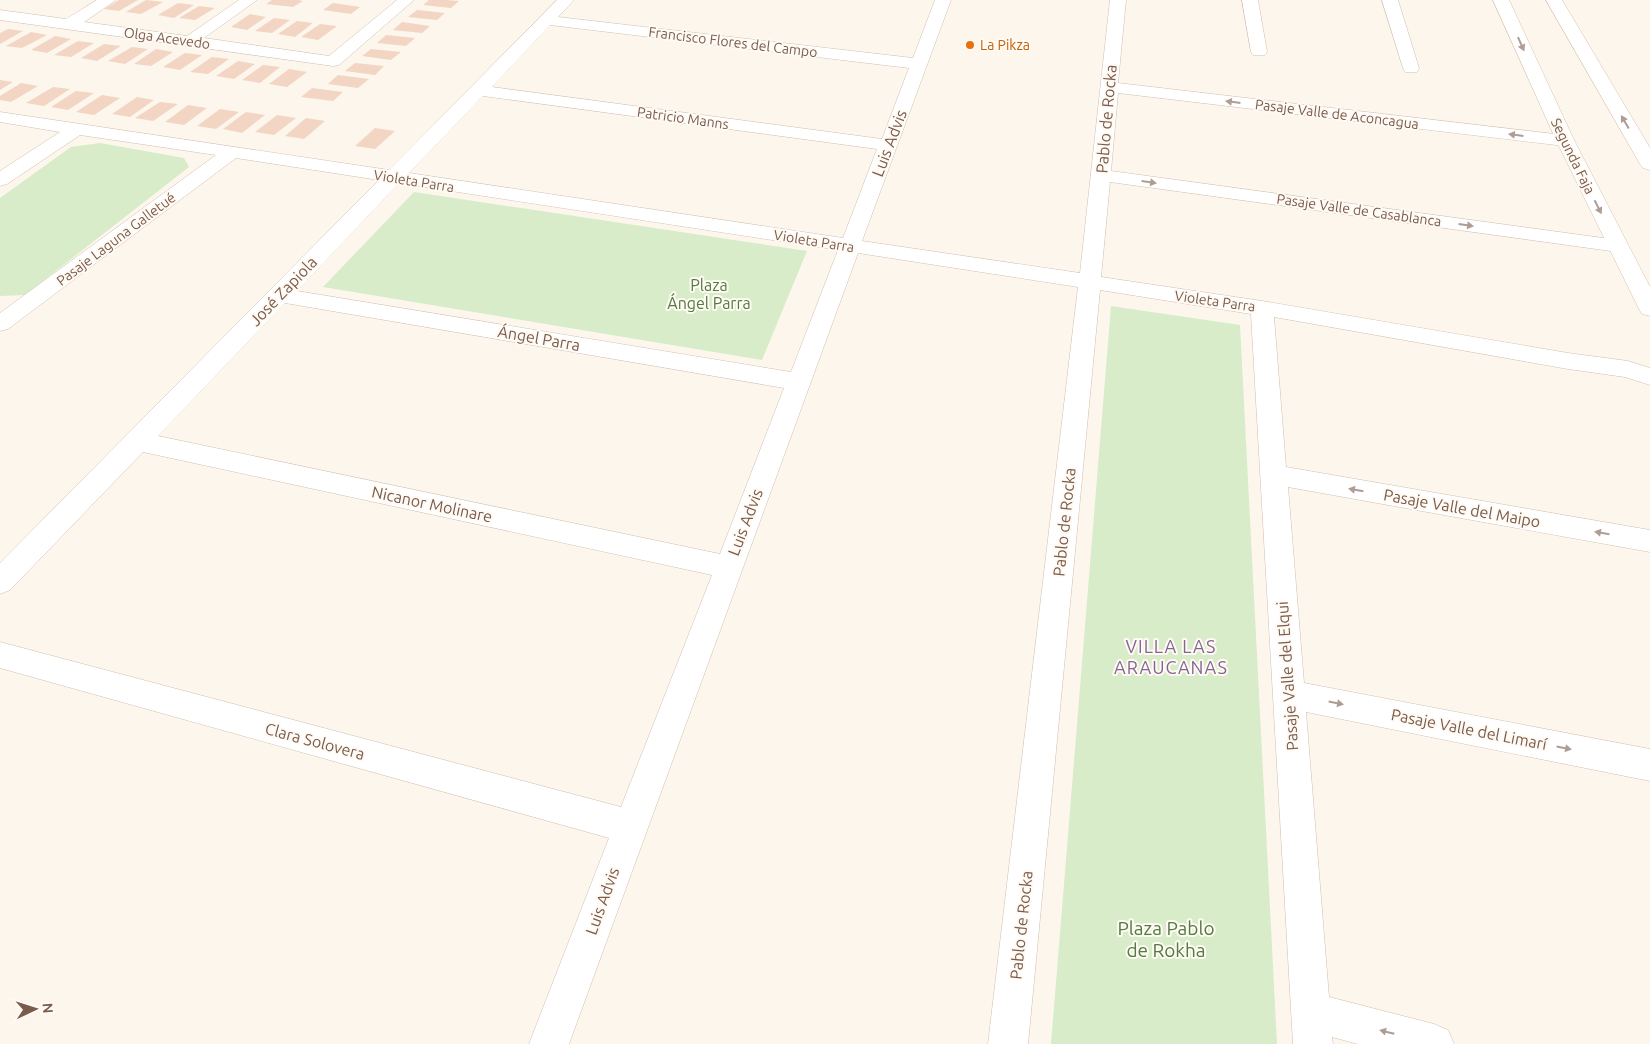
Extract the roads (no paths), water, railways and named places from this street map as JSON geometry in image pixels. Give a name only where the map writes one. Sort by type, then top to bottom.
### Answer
[{"type":"street","points":[[68,25],[108,0]]},
{"type":"street","points":[[190,41],[249,0]]},
{"type":"street","name":"Olga Acevedo","points":[[0,15],[333,61],[406,0]]},
{"type":"street","name":"José Zapiola","points":[[0,582],[566,0]]},
{"type":"street","name":"Luis Advis","points":[[549,1044],[943,0]]},
{"type":"street","name":"Pablo de Rocka","points":[[1008,1044],[1118,0]]},
{"type":"street","points":[[1250,0],[1259,52]]},
{"type":"street","points":[[1390,0],[1411,68]]},
{"type":"street","name":"Segunda Faja","points":[[1501,0],[1565,140],[1650,309]]},
{"type":"street","points":[[1554,0],[1650,164]]},
{"type":"street","name":"Francisco Flores del Campo","points":[[546,20],[919,64]]},
{"type":"street","name":"Pasaje Valle de Aconcagua","points":[[1108,87],[1565,140]]},
{"type":"street","name":"Patricio Manns","points":[[478,90],[888,145]]},
{"type":"street","name":"Violeta Parra","points":[[0,117],[1262,308],[1643,371]]},
{"type":"street","points":[[0,180],[76,129]]},
{"type":"street","name":"Pasaje Laguna Galletué","points":[[0,324],[231,153]]},
{"type":"street","name":"Pasaje Valle de Casablanca","points":[[1101,175],[1618,246]]},
{"type":"street","name":"Ángel Parra","points":[[280,294],[799,382]]},
{"type":"street","name":"Pasaje Valle del Elqui","points":[[1262,308],[1312,1028]]},
{"type":"street","name":"Nicanor Molinare","points":[[136,442],[728,567]]},
{"type":"street","name":"Pasaje Valle del Maipo","points":[[1274,475],[1650,542]]},
{"type":"street","name":"Clara Solovera","points":[[0,655],[630,827]]},
{"type":"street","name":"Pasaje Valle del Limarí","points":[[1288,694],[1650,765]]},
{"type":"street","points":[[1312,1028],[1434,1044]]},
{"type":"place","name":"La Pikza","points":[[970,45]]},
{"type":"district","name":"VILLA LAS ARAUCANAS","points":[[1171,658]]},
{"type":"park label","name":"Plaza Ángel Parra","points":[[709,294]]},
{"type":"park label","name":"Plaza Pablo de Rokha","points":[[1166,939]]}]
